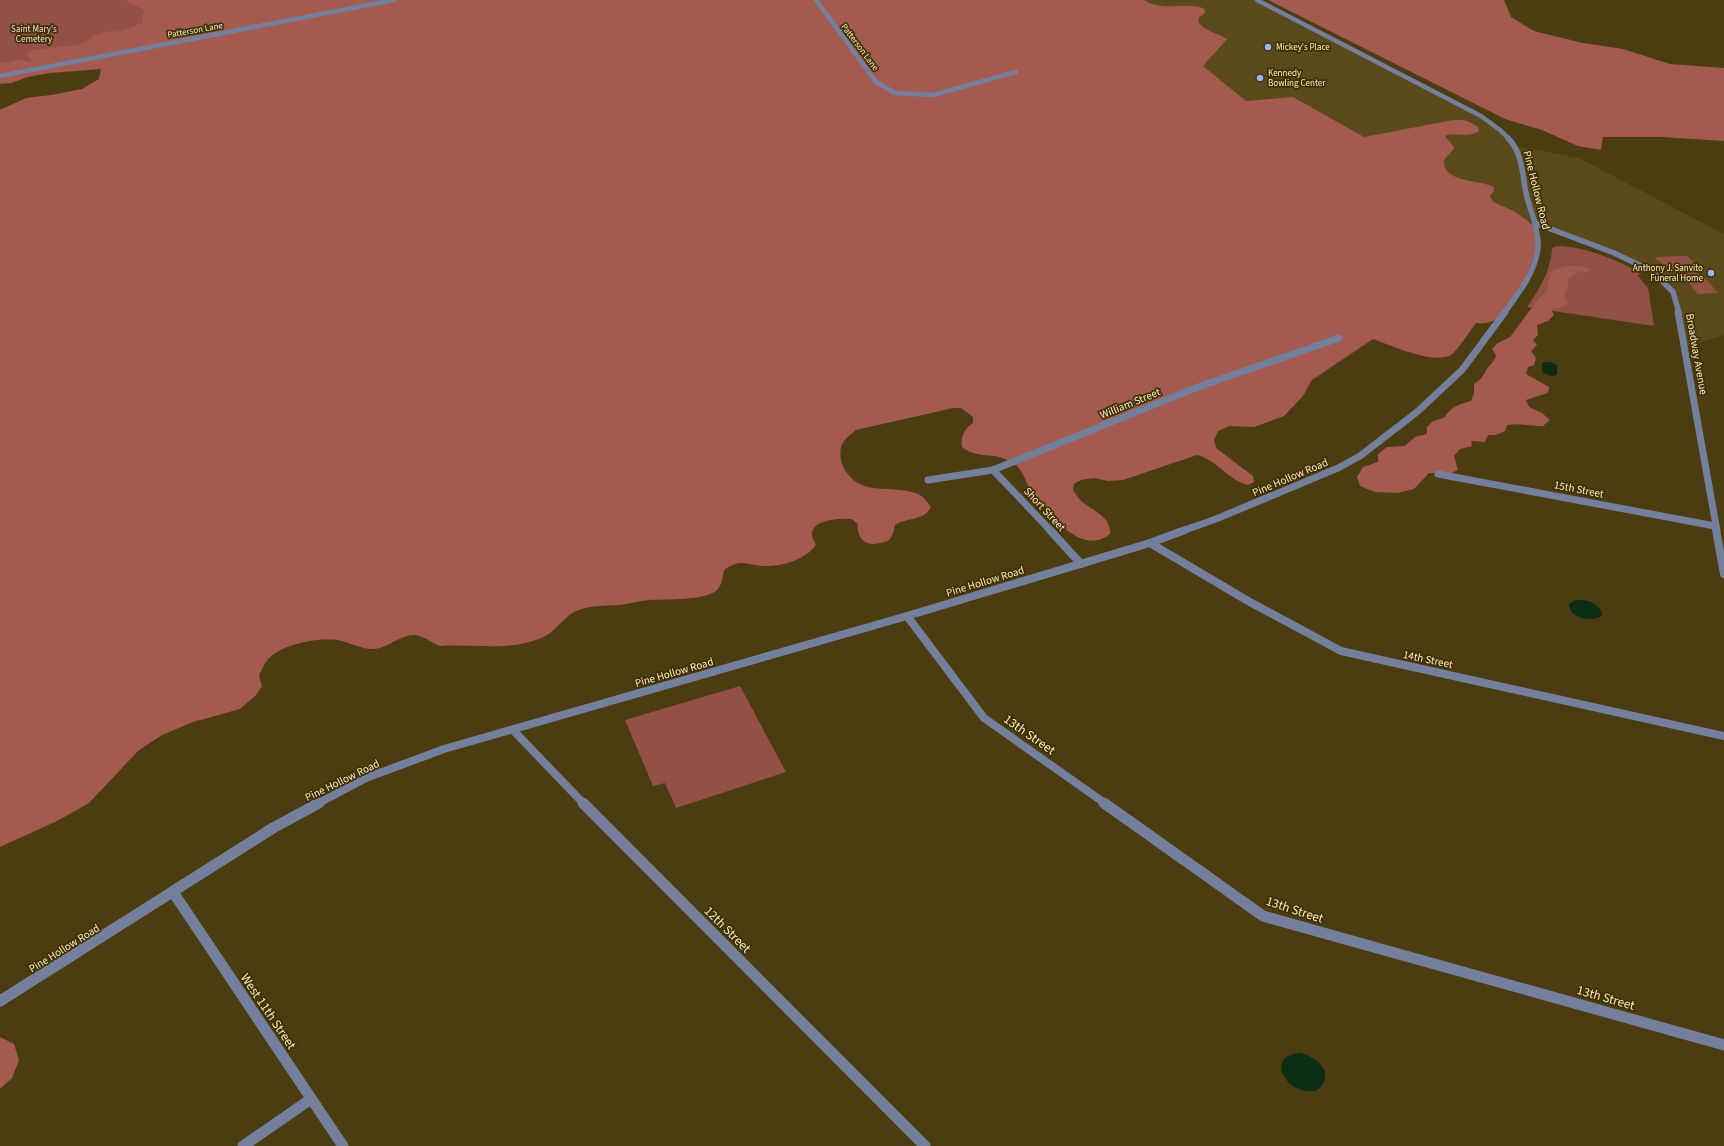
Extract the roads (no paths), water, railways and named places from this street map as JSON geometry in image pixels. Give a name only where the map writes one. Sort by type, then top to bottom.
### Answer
[{"type":"street","name":"Patterson Lane","points":[[0,76],[394,0]]},
{"type":"street","name":"Patterson Lane","points":[[816,0],[876,82],[895,93],[933,95],[1016,72]]},
{"type":"street","name":"Pine Hollow Road","points":[[0,1001],[273,828],[366,778],[444,749],[907,616],[1150,543],[1216,519],[1338,468],[1360,456],[1417,412],[1462,370],[1522,289],[1533,268],[1538,247],[1535,223],[1526,194],[1521,162],[1515,146],[1500,130],[1481,116],[1457,102],[1257,0]]},
{"type":"street","name":"Broadway Avenue","points":[[1535,223],[1635,262],[1652,271],[1673,292],[1677,304],[1724,574]]},
{"type":"street","name":"William Street","points":[[928,480],[993,470],[1198,387],[1339,338]]},
{"type":"street","name":"Short Street","points":[[993,470],[1081,564]]},
{"type":"street","name":"15th Street","points":[[1438,474],[1715,526]]},
{"type":"street","name":"14th Street","points":[[1150,543],[1248,601],[1341,652],[1724,736]]},
{"type":"street","name":"13th Street","points":[[907,616],[984,718],[1263,916],[1724,1045]]},
{"type":"street","name":"12th Street","points":[[513,730],[584,805],[925,1146]]},
{"type":"street","name":"West 11th Street","points":[[173,892],[343,1146]]},
{"type":"street","points":[[243,1146],[311,1099]]},
{"type":"place","name":"Mickey's Place","points":[[1268,47]]},
{"type":"place","name":"Kennedy Bowling Center","points":[[1260,78]]},
{"type":"place","name":"Anthony J. Sanvito Funeral Home","points":[[1711,273]]},
{"type":"park label","name":"Saint Mary's Cemetery","points":[[34,34]]}]
